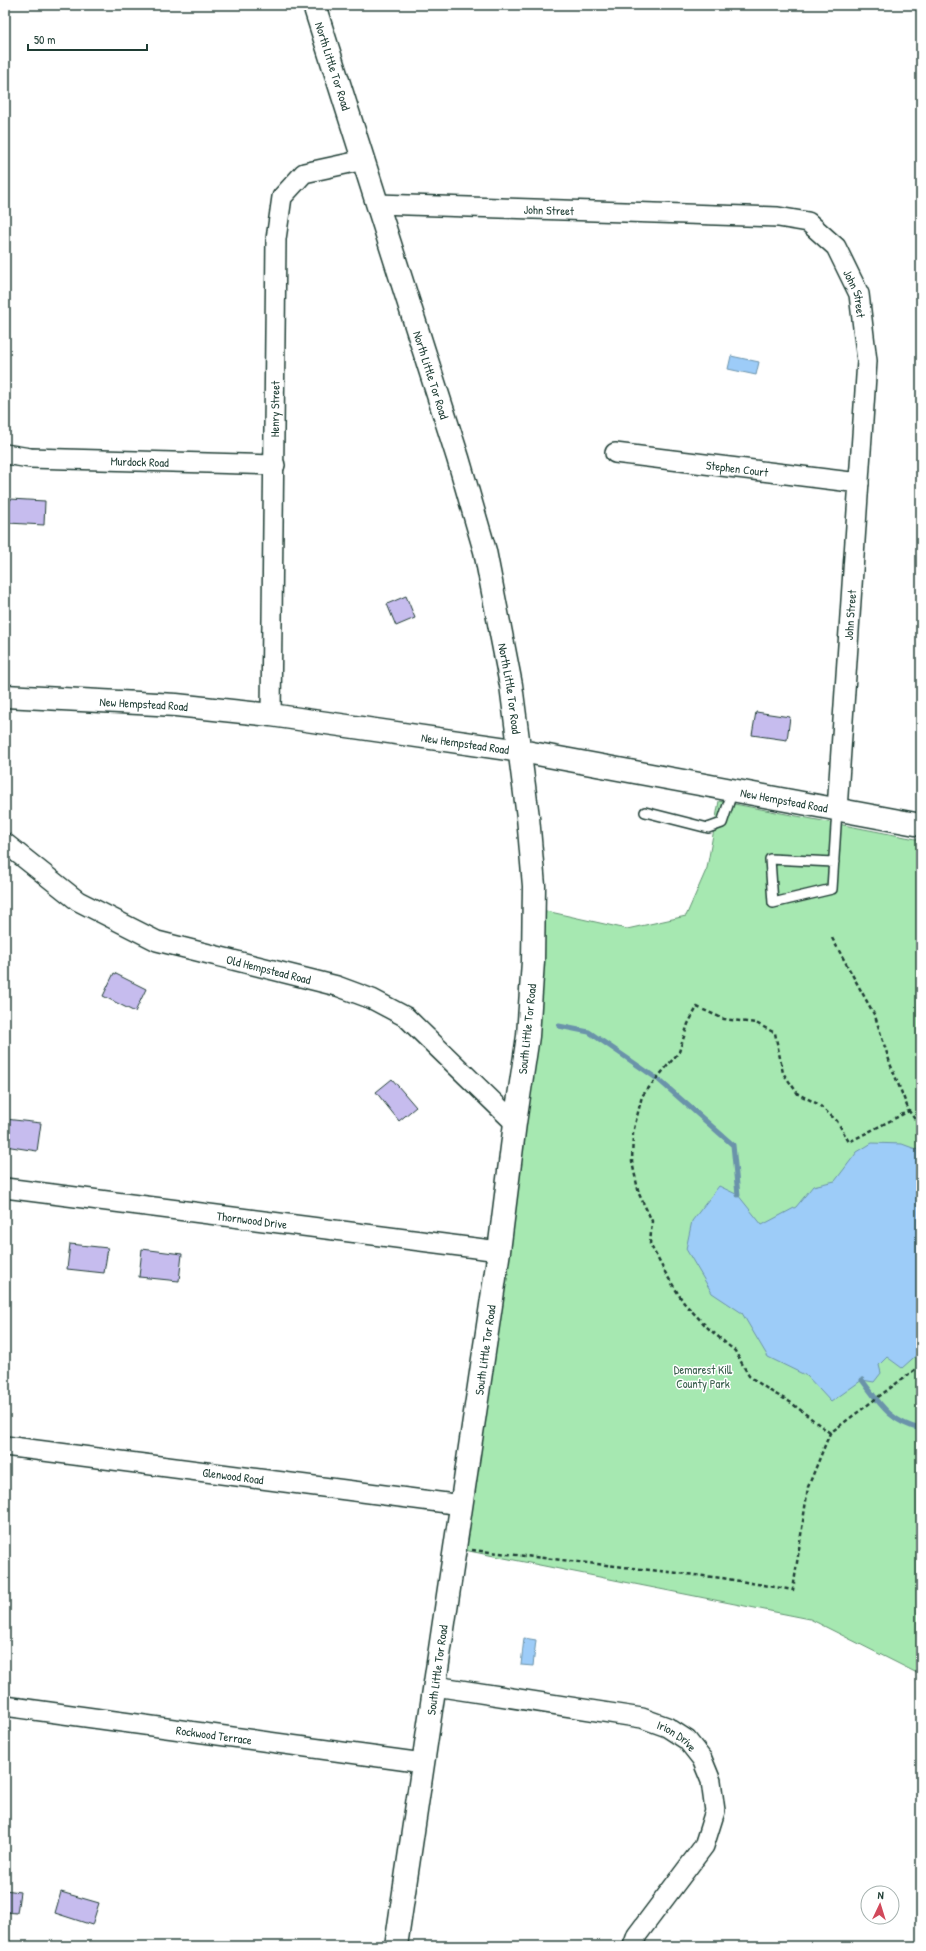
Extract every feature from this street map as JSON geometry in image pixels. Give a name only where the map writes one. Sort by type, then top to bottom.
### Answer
[{"type":"street","name":"North Little Tor Road","points":[[314,5],[458,458],[485,551],[511,685],[521,751]]},
{"type":"street","name":"Henry Street","points":[[271,715],[275,464],[276,239],[282,197],[304,173],[364,160]]},
{"type":"street","name":"John Street","points":[[378,204],[778,217],[808,222],[836,247],[859,294],[867,361],[837,810]]},
{"type":"street","name":"Stephen Court","points":[[616,453],[859,482]]},
{"type":"street","name":"Murdock Road","points":[[5,454],[30,458],[275,464]]},
{"type":"street","name":"New Hempstead Road","points":[[5,696],[176,705],[271,715],[521,751],[921,825]]},
{"type":"street","name":"South Little Tor Road","points":[[396,1946],[500,1251],[515,1123],[528,1036],[533,961],[534,886],[521,751]]},
{"type":"street","name":"Old Hempstead Road","points":[[5,842],[78,901],[157,941],[337,986],[372,999],[406,1016],[515,1123]]},
{"type":"street","name":"Thornwood Drive","points":[[5,1188],[500,1251]]},
{"type":"street","name":"Glenwood Road","points":[[5,1446],[462,1505]]},
{"type":"street","name":"Irion Drive","points":[[435,1686],[642,1718],[667,1727],[687,1740],[702,1759],[711,1781],[715,1811],[704,1846],[637,1935],[633,1946]]},
{"type":"street","name":"Rockwood Terrace","points":[[5,1706],[423,1763]]},
{"type":"lane","points":[[645,812],[708,828],[722,823],[733,790]]},
{"type":"lane","points":[[834,862],[770,859],[773,902],[832,889],[834,862],[837,810]]},
{"type":"path","points":[[832,938],[875,1016],[891,1066],[909,1111],[921,1128]]},
{"type":"path","points":[[830,1433],[790,1402],[749,1376],[734,1351],[708,1328],[684,1303],[650,1244],[652,1221],[639,1194],[632,1162],[634,1125],[642,1096],[679,1052],[688,1024],[697,1007],[724,1019],[756,1023],[775,1033],[783,1073],[798,1094],[818,1104],[837,1121],[849,1142],[909,1111]]},
{"type":"path","points":[[467,1550],[722,1578],[793,1590],[808,1487],[830,1433],[921,1366]]},
{"type":"green space","name":"Demarest Kill County Park","points":[[719,801],[921,840],[921,1675],[810,1619],[459,1549],[546,911],[627,929],[686,916],[707,868]]},
{"type":"water","points":[[731,356],[759,362],[756,375],[728,369]]},
{"type":"water","points":[[872,1143],[902,1144],[921,1151],[921,1351],[902,1368],[887,1357],[879,1365],[881,1373],[874,1382],[862,1380],[831,1402],[807,1376],[768,1357],[742,1313],[712,1293],[686,1249],[692,1221],[719,1186],[738,1195],[762,1225],[796,1207],[813,1186],[835,1181],[857,1152]]},
{"type":"water","points":[[524,1638],[536,1640],[533,1666],[521,1665]]},
{"type":"building","points":[[10,499],[45,501],[44,525],[8,523]]},
{"type":"building","points":[[406,596],[415,618],[396,626],[387,604]]},
{"type":"building","points":[[756,712],[790,717],[787,740],[752,735]]},
{"type":"building","points":[[114,973],[146,989],[135,1012],[103,996]]},
{"type":"building","points":[[392,1079],[416,1107],[399,1121],[376,1092]]},
{"type":"building","points":[[5,1119],[41,1123],[37,1151],[5,1146]]},
{"type":"building","points":[[70,1244],[108,1248],[104,1273],[67,1269]]},
{"type":"building","points":[[142,1249],[182,1254],[179,1281],[139,1277]]},
{"type":"building","points":[[5,1890],[20,1892],[17,1913],[5,1912]]},
{"type":"building","points":[[61,1892],[99,1903],[92,1925],[55,1913]]},
{"type":"waterway","points":[[559,1026],[589,1032],[659,1080],[733,1145],[738,1195]]},
{"type":"waterway","points":[[862,1380],[880,1404],[893,1417],[910,1426],[921,1429]]}]
